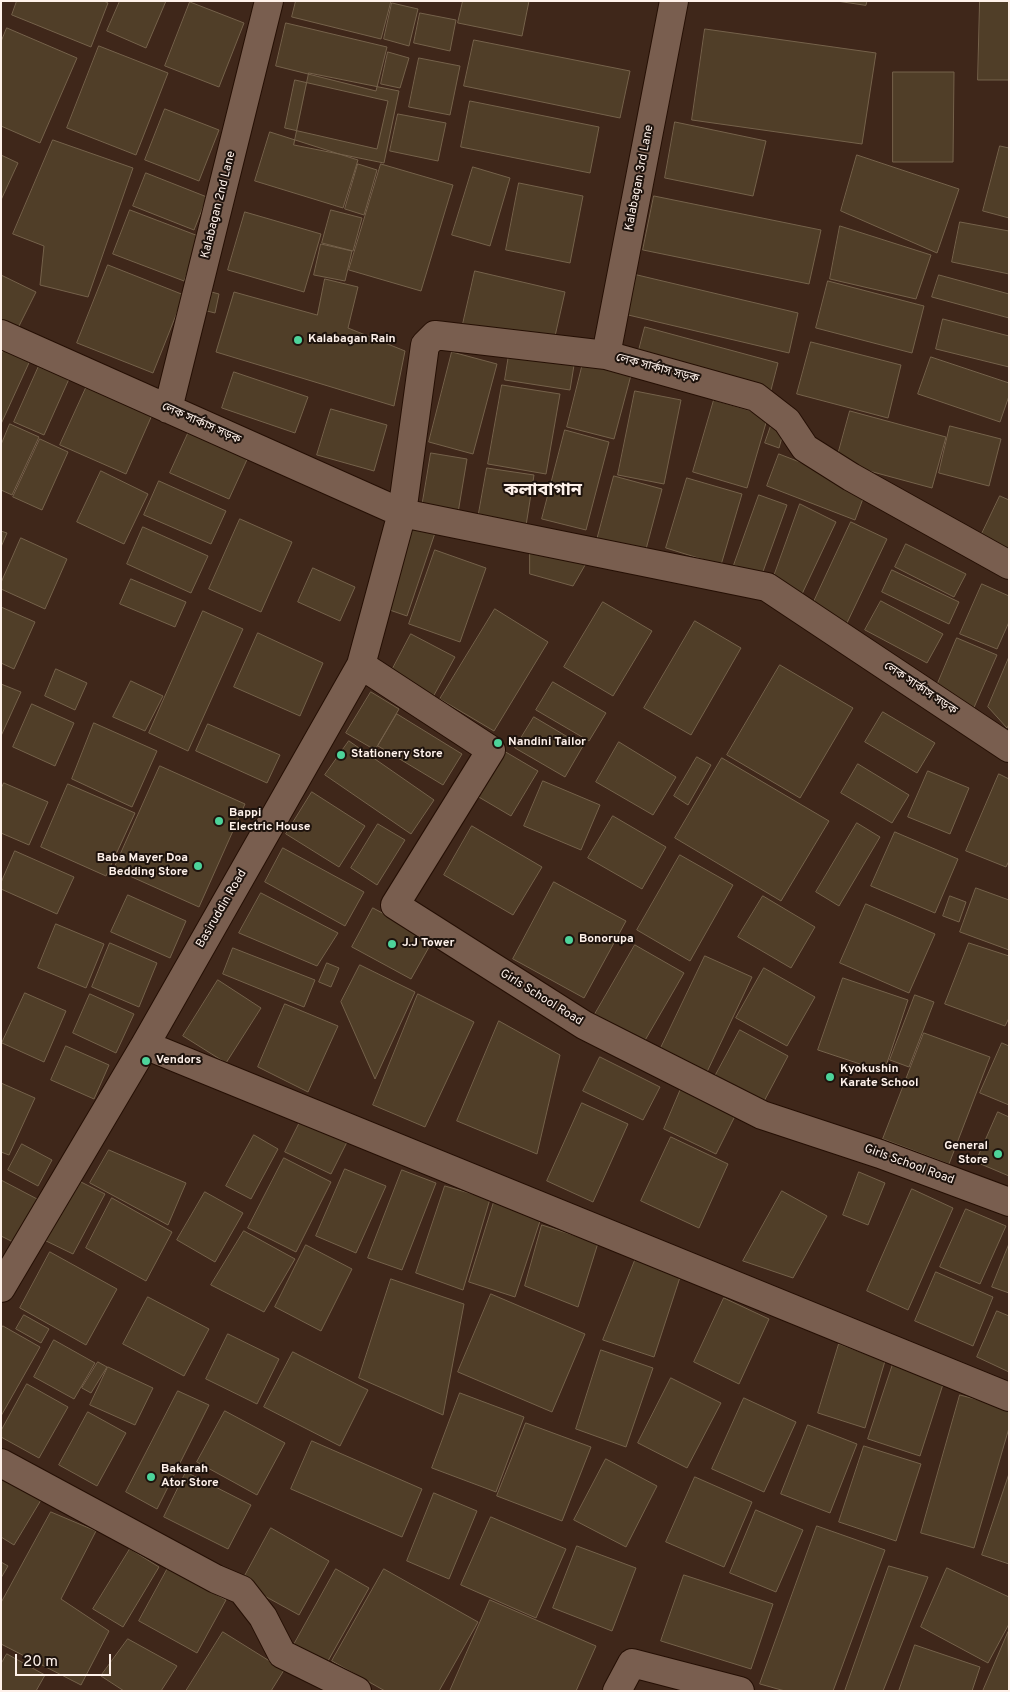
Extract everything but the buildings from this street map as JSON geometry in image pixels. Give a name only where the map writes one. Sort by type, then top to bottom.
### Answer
[{"type":"street","name":"Kalabagan 2nd Lane","points":[[168,409],[269,1]]},
{"type":"street","name":"Kalabagan 3rd Lane","points":[[606,355],[674,1]]},
{"type":"street","name":"লেক সার্কাস সড়ক","points":[[1,334],[402,513],[767,587],[1009,748]]},
{"type":"street","name":"লেক সার্কাস সড়ক","points":[[402,513],[425,346],[435,336],[606,355],[756,397],[786,421],[805,448],[851,477],[1009,565]]},
{"type":"street","name":"Basiruddin Road","points":[[1,1288],[10,1253],[145,1046],[361,665],[402,513]]},
{"type":"street","name":"Girls School Road","points":[[361,665],[491,750],[395,905],[584,1025],[762,1115],[880,1154],[1009,1202]]},
{"type":"street","points":[[145,1046],[1009,1397]]},
{"type":"street","points":[[1,1463],[216,1579],[242,1590],[263,1617],[282,1654],[357,1691]]},
{"type":"street","points":[[617,1691],[632,1663],[740,1691]]},
{"type":"place","name":"Kalabagan Rain","points":[[298,340]]},
{"type":"place","name":"Nandini Tailor","points":[[498,743]]},
{"type":"place","name":"Stationery Store","points":[[341,755]]},
{"type":"place","name":"Bappi Electric House","points":[[219,821]]},
{"type":"place","name":"Baba Mayer Doa Bedding Store","points":[[198,866]]},
{"type":"place","name":"Bonorupa","points":[[569,940]]},
{"type":"place","name":"J.J Tower","points":[[392,944]]},
{"type":"place","name":"Vendors","points":[[146,1061]]},
{"type":"place","name":"Kyokushin Karate School","points":[[830,1077]]},
{"type":"place","name":"General Store","points":[[998,1154]]},
{"type":"place","name":"Bakarah Ator Store","points":[[151,1477]]},
{"type":"district","name":"কলাবাগান","points":[[543,491]]}]
